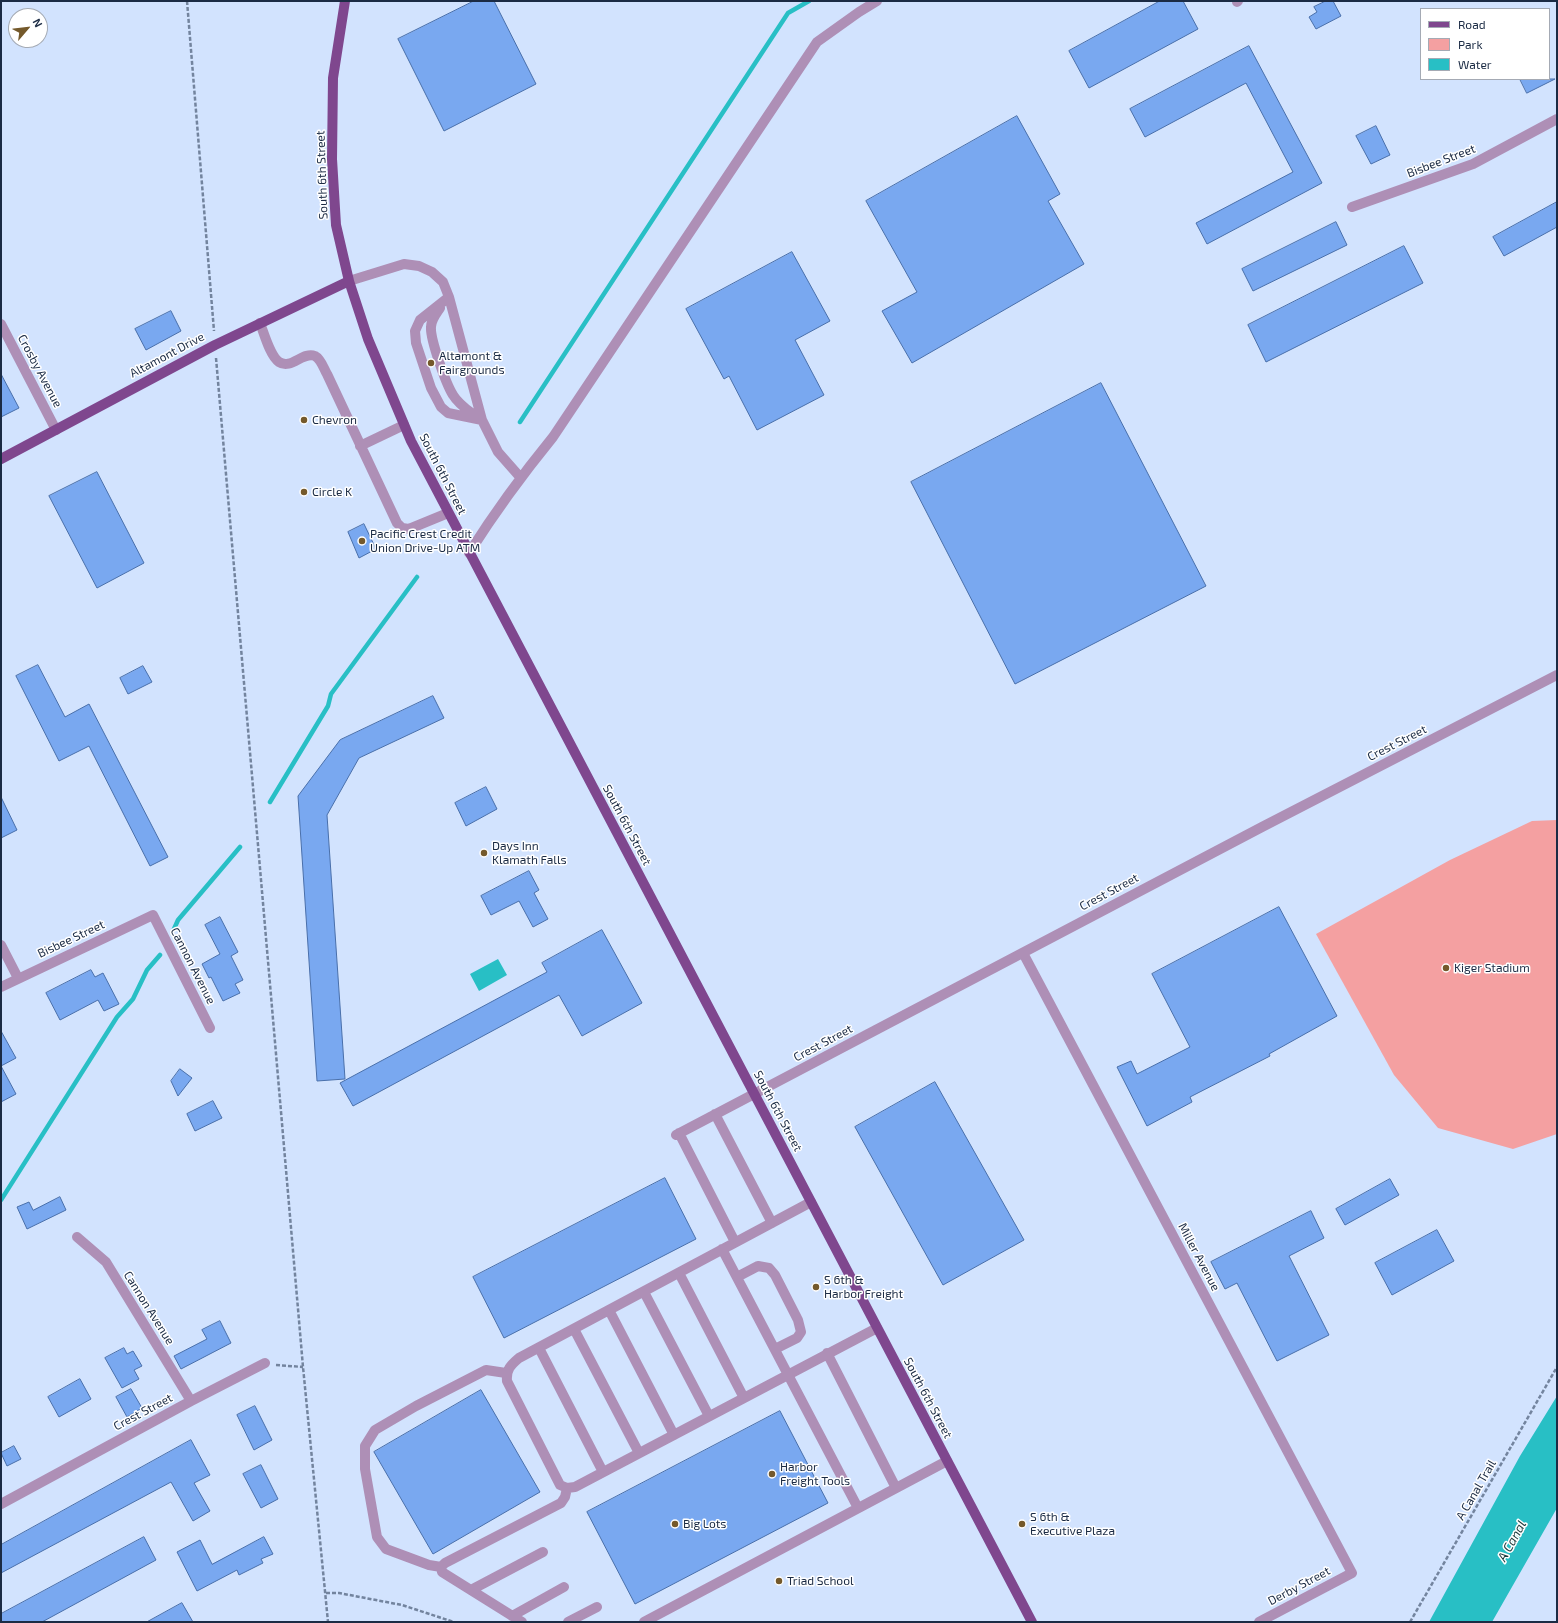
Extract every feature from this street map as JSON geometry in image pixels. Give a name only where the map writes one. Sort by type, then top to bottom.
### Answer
[{"type":"main road","name":"South 6th Street","points":[[345,1],[334,78],[332,159],[336,225],[349,281],[368,339],[404,425],[448,513],[1032,1622]]},
{"type":"main road","name":"Altamont Drive","points":[[1,459],[215,344],[349,281]]},
{"type":"street","points":[[469,553],[493,515],[520,477],[553,437],[817,42],[877,1]]},
{"type":"street","name":"Bisbee Street","points":[[1352,207],[1473,164],[1557,119]]},
{"type":"street","points":[[349,281],[404,264],[419,266],[432,272],[443,282],[449,297],[482,420],[498,452],[520,477]]},
{"type":"street","points":[[449,297],[420,320],[415,331],[416,343],[431,388],[441,407],[448,413],[482,420]]},
{"type":"street","points":[[449,297],[434,316],[431,327],[432,337],[447,384],[453,396],[461,405],[482,420]]},
{"type":"street","points":[[260,323],[273,356],[280,363],[287,364],[309,355],[319,359],[397,523],[402,528],[409,529],[448,513]]},
{"type":"street","name":"Crosby Avenue","points":[[1,324],[56,430]]},
{"type":"street","points":[[360,446],[404,425]]},
{"type":"street","name":"Crest Street","points":[[735,1242],[677,1134],[1262,827],[1557,675]]},
{"type":"street","name":"Bisbee Street","points":[[1,987],[153,915]]},
{"type":"street","name":"Cannon Avenue","points":[[153,915],[210,1028]]},
{"type":"street","points":[[1,945],[18,978]]},
{"type":"street","name":"Miller Avenue","points":[[1023,953],[1352,1573]]},
{"type":"street","points":[[715,1114],[772,1223]]},
{"type":"street","points":[[811,1202],[519,1358],[510,1366],[506,1373],[507,1381],[560,1485],[567,1488],[575,1487],[876,1328]]},
{"type":"street","name":"Cannon Avenue","points":[[76,1237],[106,1262],[191,1401]]},
{"type":"street","points":[[722,1250],[858,1508]]},
{"type":"street","points":[[737,1277],[758,1266],[769,1268],[775,1274],[798,1320],[801,1332],[797,1338],[775,1349]]},
{"type":"street","points":[[679,1273],[744,1398]]},
{"type":"street","points":[[644,1292],[709,1416]]},
{"type":"street","points":[[609,1310],[674,1435]]},
{"type":"street","points":[[574,1329],[639,1453]]},
{"type":"street","points":[[539,1348],[603,1472]]},
{"type":"street","points":[[827,1353],[896,1488]]},
{"type":"street","name":"Crest Street","points":[[1,1504],[191,1401],[266,1364]]},
{"type":"street","points":[[506,1373],[486,1370],[416,1406],[375,1430],[365,1446],[365,1469],[377,1537],[386,1549],[429,1566],[441,1567],[445,1563],[561,1503],[565,1497],[567,1488]]},
{"type":"street","points":[[644,1622],[947,1461]]},
{"type":"street","points":[[471,1590],[542,1552]]},
{"type":"street","points":[[441,1567],[442,1572],[522,1622]]},
{"type":"street","name":"Derby Street","points":[[1259,1622],[1352,1573]]},
{"type":"street","points":[[512,1616],[564,1587]]},
{"type":"street","points":[[568,1622],[596,1607]]},
{"type":"path","points":[[187,1],[303,1368],[328,1622]]},
{"type":"path","points":[[266,1364],[303,1368]]},
{"type":"path","name":"A Canal Trail","points":[[1410,1622],[1557,1367]]},
{"type":"path","points":[[326,1593],[339,1593],[402,1605],[454,1622]]},
{"type":"green space","name":"Kiger Stadium","points":[[1557,820],[1557,1134],[1513,1149],[1438,1128],[1394,1075],[1316,934],[1450,860],[1532,821]]},
{"type":"water","points":[[498,959],[507,975],[479,991],[470,974]]},
{"type":"water","name":"A Canal","points":[[1557,1396],[1557,1508],[1492,1622],[1429,1622],[1520,1456]]},
{"type":"building","points":[[474,1],[494,1],[536,84],[444,131],[398,39]]},
{"type":"building","points":[[1160,1],[1183,1],[1198,29],[1089,88],[1069,51]]},
{"type":"building","points":[[1326,1],[1333,1],[1341,16],[1316,29],[1309,17],[1317,12],[1314,7]]},
{"type":"building","points":[[1249,46],[1322,183],[1207,244],[1196,223],[1293,172],[1246,83],[1145,137],[1130,109]]},
{"type":"building","points":[[1555,79],[1527,93],[1520,80]]},
{"type":"building","points":[[1017,116],[1060,194],[1048,201],[1084,264],[912,363],[882,311],[917,292],[866,201]]},
{"type":"building","points":[[1376,126],[1390,155],[1371,164],[1356,136]]},
{"type":"building","points":[[1557,202],[1557,227],[1504,256],[1493,237]]},
{"type":"building","points":[[1336,222],[1347,245],[1253,291],[1242,269]]},
{"type":"building","points":[[1404,246],[1423,283],[1266,362],[1248,325]]},
{"type":"building","points":[[792,252],[830,321],[795,340],[824,395],[757,430],[729,376],[724,379],[686,309]]},
{"type":"building","points":[[171,311],[181,331],[146,350],[135,329]]},
{"type":"building","points":[[1,374],[19,408],[1,417]]},
{"type":"building","points":[[1101,383],[1206,586],[1015,684],[911,482]]},
{"type":"building","points":[[97,472],[144,563],[97,588],[49,496]]},
{"type":"building","name":"Pacific Crest Credit Union Drive-Up ATM","points":[[364,524],[376,549],[359,558],[348,532]]},
{"type":"building","points":[[38,665],[65,717],[89,704],[168,857],[150,866],[89,746],[59,761],[16,676]]},
{"type":"building","points":[[143,666],[152,682],[128,694],[120,678]]},
{"type":"building","points":[[433,696],[444,718],[359,758],[327,815],[345,1079],[317,1081],[298,796],[340,740]]},
{"type":"building","points":[[486,787],[497,809],[466,826],[455,803]]},
{"type":"building","points":[[1,797],[17,830],[1,838]]},
{"type":"building","points":[[529,871],[539,890],[534,893],[548,919],[533,927],[519,901],[491,915],[481,896]]},
{"type":"building","points":[[1279,907],[1337,1016],[1269,1054],[1270,1056],[1190,1097],[1192,1102],[1147,1126],[1117,1067],[1131,1061],[1137,1074],[1190,1047],[1152,974]]},
{"type":"building","points":[[220,917],[238,952],[231,956],[243,980],[235,984],[240,993],[223,1001],[211,977],[209,978],[202,964],[220,954],[205,925]]},
{"type":"building","points":[[602,930],[642,1003],[582,1036],[559,995],[353,1106],[340,1083],[547,972],[542,963]]},
{"type":"building","points":[[91,970],[95,977],[103,973],[119,1004],[104,1011],[98,1000],[60,1020],[46,993]]},
{"type":"building","points":[[1,1031],[16,1058],[1,1066]]},
{"type":"building","points":[[1,1066],[16,1094],[1,1102]]},
{"type":"building","points":[[180,1069],[192,1078],[178,1096],[171,1081]]},
{"type":"building","points":[[935,1082],[1024,1240],[943,1285],[855,1127]]},
{"type":"building","points":[[213,1101],[222,1118],[195,1131],[187,1114]]},
{"type":"building","points":[[665,1178],[696,1239],[504,1338],[473,1277]]},
{"type":"building","points":[[1390,1179],[1399,1195],[1345,1225],[1336,1209]]},
{"type":"building","points":[[60,1197],[66,1210],[27,1229],[17,1207],[29,1202],[33,1210]]},
{"type":"building","points":[[1311,1211],[1324,1238],[1289,1256],[1329,1335],[1277,1361],[1237,1283],[1225,1289],[1211,1262]]},
{"type":"building","points":[[1437,1230],[1454,1261],[1392,1295],[1375,1263]]},
{"type":"building","points":[[220,1321],[231,1343],[181,1369],[174,1356],[207,1339],[202,1330]]},
{"type":"building","points":[[124,1348],[127,1354],[133,1351],[142,1366],[134,1370],[139,1379],[122,1388],[105,1358]]},
{"type":"building","points":[[80,1379],[91,1399],[59,1417],[48,1397]]},
{"type":"building","points":[[131,1389],[142,1408],[127,1417],[116,1397]]},
{"type":"building","points":[[481,1390],[540,1492],[433,1554],[374,1452]]},
{"type":"building","points":[[255,1406],[272,1440],[254,1450],[237,1415]]},
{"type":"building","name":"Big Lots","points":[[780,1411],[828,1503],[635,1604],[587,1512]]},
{"type":"building","points":[[191,1440],[210,1475],[194,1483],[210,1511],[193,1521],[171,1482],[1,1573],[1,1545]]},
{"type":"building","points":[[14,1446],[21,1459],[7,1466],[1,1453]]},
{"type":"building","points":[[261,1465],[278,1499],[261,1508],[243,1474]]},
{"type":"building","points":[[144,1537],[156,1560],[42,1622],[1,1622],[1,1614]]},
{"type":"building","points":[[264,1537],[273,1554],[261,1559],[263,1563],[239,1575],[237,1570],[197,1591],[177,1552],[200,1540],[212,1564]]},
{"type":"building","points":[[182,1603],[193,1622],[147,1622]]},
{"type":"waterway","points":[[520,422],[788,13],[809,1]]},
{"type":"waterway","points":[[270,802],[328,706],[331,694],[417,577]]},
{"type":"waterway","points":[[174,929],[178,920],[240,847]]},
{"type":"waterway","points":[[1,1200],[117,1017],[133,999],[147,970],[160,955]]},
{"type":"place","name":"Altamont & Fairgrounds","points":[[431,363]]},
{"type":"place","name":"Chevron","points":[[304,420]]},
{"type":"place","name":"Circle K","points":[[304,492]]},
{"type":"place","name":"Pacific Crest Credit Union Drive-Up ATM","points":[[362,541]]},
{"type":"place","name":"Days Inn Klamath Falls","points":[[484,853]]},
{"type":"place","name":"Kiger Stadium","points":[[1446,968]]},
{"type":"place","name":"S 6th & Harbor Freight","points":[[816,1287]]},
{"type":"place","name":"Harbor Freight Tools","points":[[772,1474]]},
{"type":"place","name":"Big Lots","points":[[675,1524]]},
{"type":"place","name":"S 6th & Executive Plaza","points":[[1022,1524]]},
{"type":"place","name":"Triad School","points":[[779,1581]]}]
